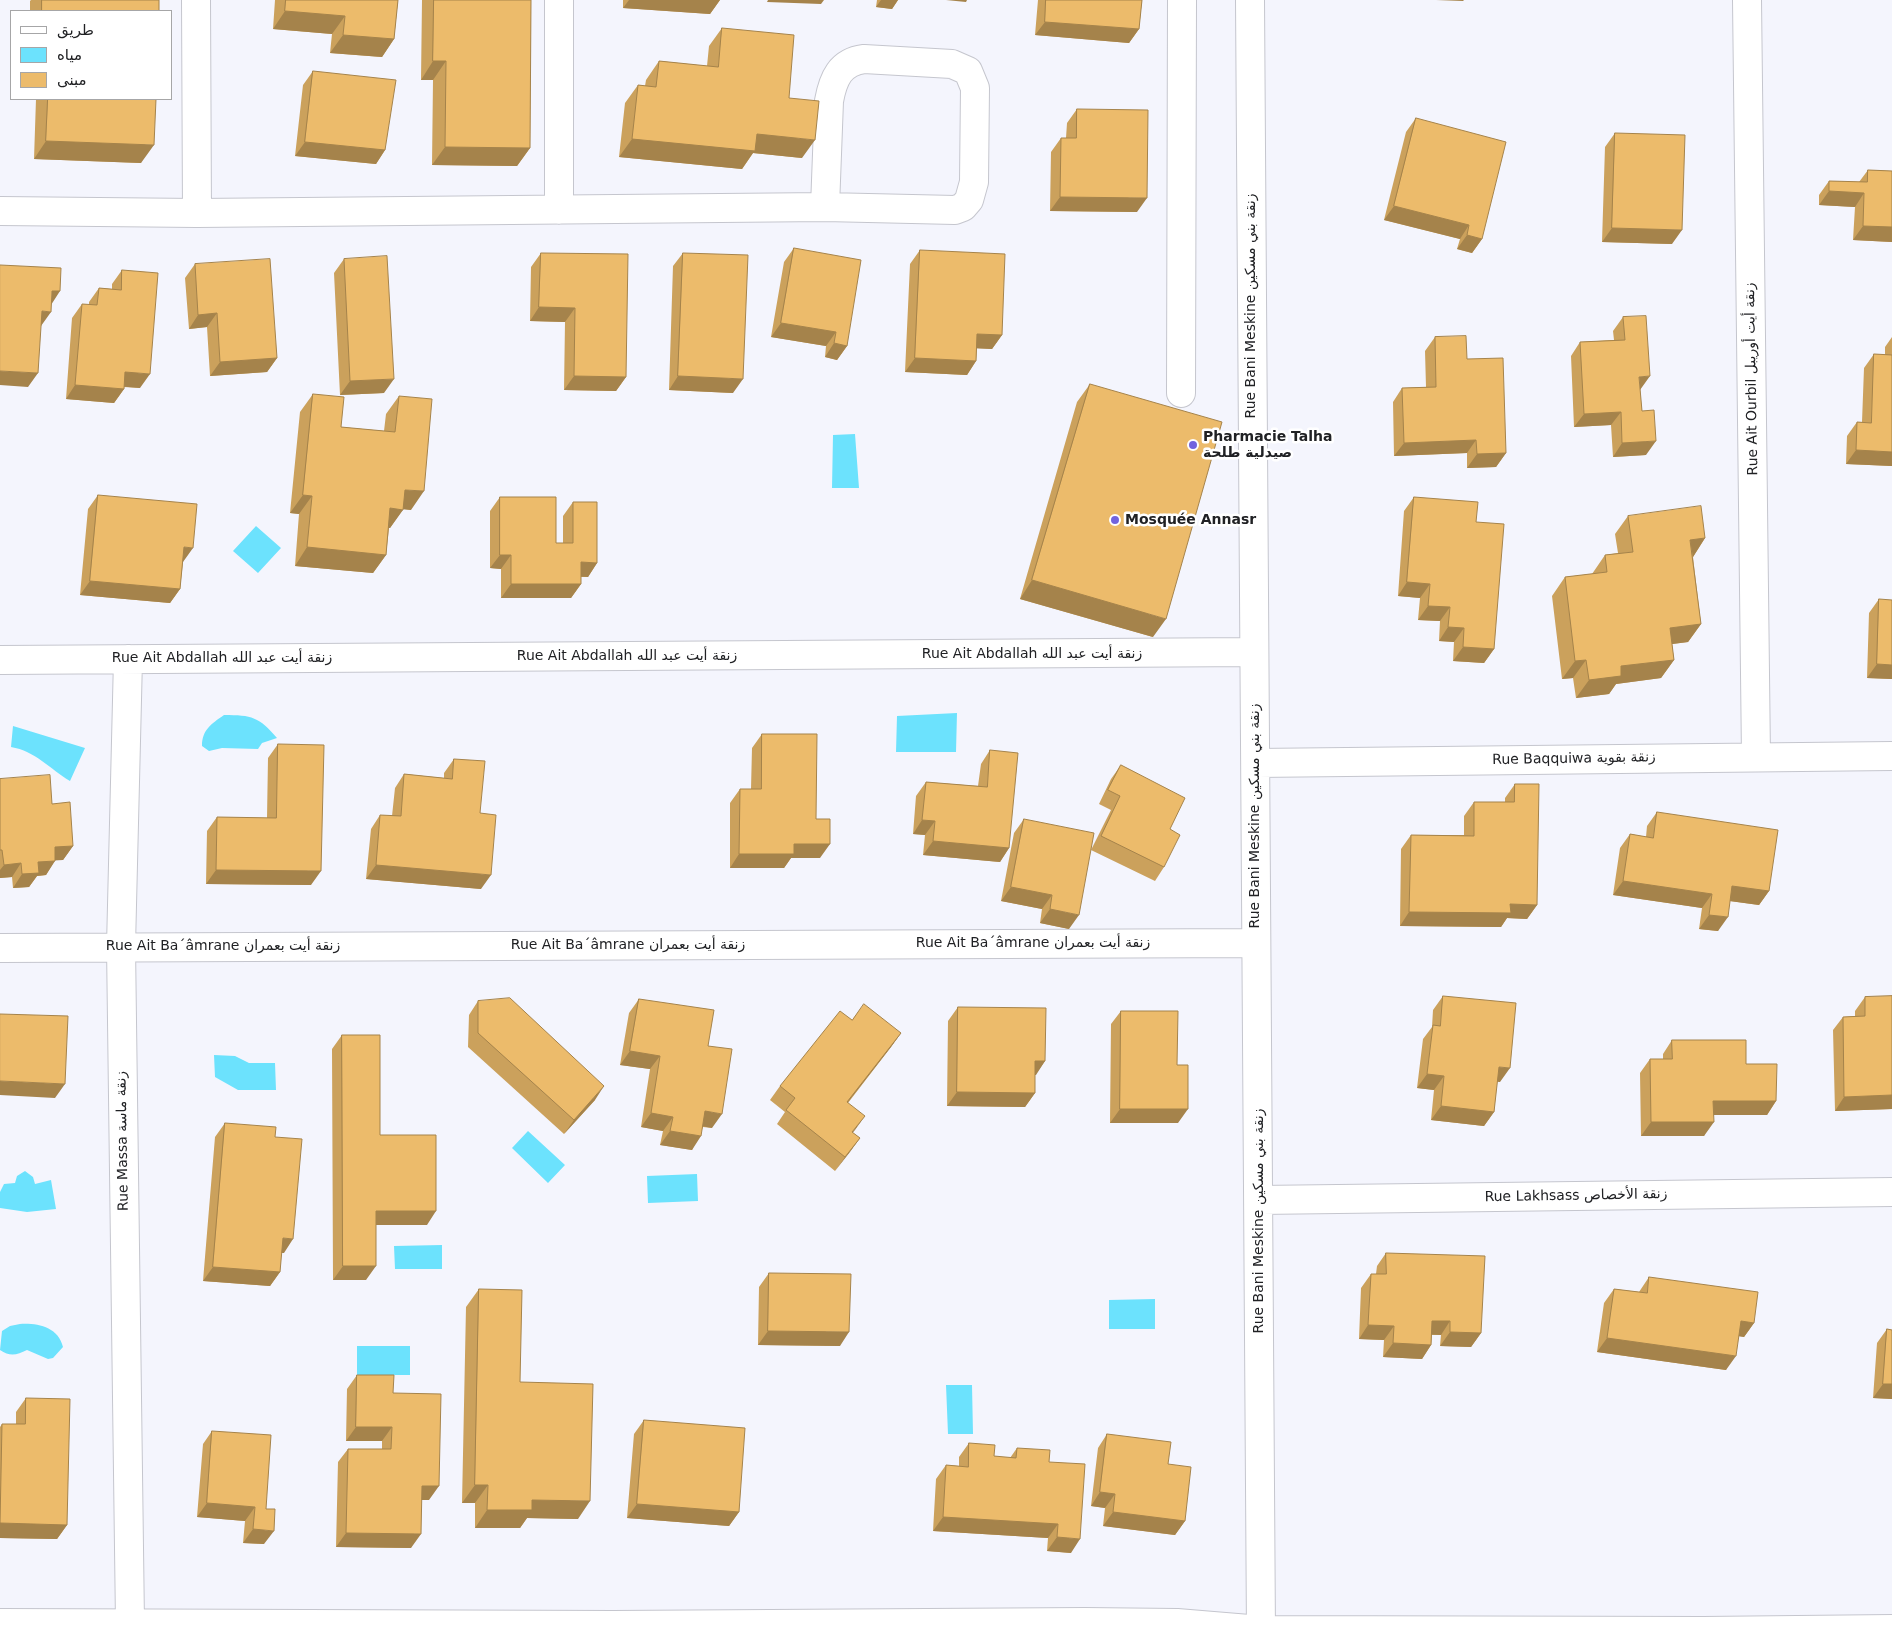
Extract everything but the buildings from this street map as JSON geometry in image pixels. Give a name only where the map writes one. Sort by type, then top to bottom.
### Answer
[{"type":"street","points":[[196,0],[197,213]]},
{"type":"street","points":[[559,0],[560,210]]},
{"type":"street","points":[[1181,393],[1182,0]]},
{"type":"street","name":"Rue Bani Meskine زنقة بني مسكين","points":[[1250,0],[1261,1631]]},
{"type":"street","name":"Rue Ait Ourbil زنقة أيت أوريبل","points":[[1747,0],[1756,757]]},
{"type":"street","points":[[0,212],[197,213],[825,207],[955,210],[964,207],[972,193],[974,182],[975,88],[968,71],[952,64],[864,59],[853,60],[843,66],[832,86],[829,101],[825,207]]},
{"type":"street","name":"Rue Ait Abdallah زنقة أيت عبد الله","points":[[0,660],[1254,652]]},
{"type":"street","name":"Rue Massa زنقة ماسة","points":[[128,659],[121,946],[130,1622]]},
{"type":"street","name":"Rue Baqquiwa زنقة بقوية","points":[[1256,763],[1892,756]]},
{"type":"street","name":"Rue Ait Ba´âmrane زنقة أيت بعمران","points":[[0,948],[121,946],[1255,943]]},
{"type":"street","name":"Rue Lakhsass زنقة الأخصاص","points":[[1259,1200],[1892,1192]]},
{"type":"street","points":[[0,1623],[613,1625],[1085,1622],[1177,1623],[1261,1631],[1892,1629]]},
{"type":"water","points":[[855,434],[859,488],[832,488],[833,435]]},
{"type":"water","points":[[256,526],[281,548],[258,573],[233,551]]},
{"type":"water","points":[[957,713],[956,752],[896,752],[897,716]]},
{"type":"water","points":[[224,715],[248,717],[260,721],[277,738],[262,743],[258,749],[222,748],[209,751],[202,746],[202,740],[211,725]]},
{"type":"water","points":[[13,726],[85,748],[70,781],[35,756],[11,747]]},
{"type":"water","points":[[214,1055],[235,1056],[249,1063],[275,1063],[276,1090],[238,1090],[215,1077]]},
{"type":"water","points":[[528,1131],[565,1165],[548,1183],[512,1148]]},
{"type":"water","points":[[25,1171],[33,1177],[35,1184],[51,1180],[56,1209],[27,1212],[0,1208],[0,1192],[4,1184],[15,1183],[17,1176]]},
{"type":"water","points":[[697,1174],[698,1201],[648,1203],[647,1176]]},
{"type":"water","points":[[442,1245],[442,1269],[395,1269],[394,1246]]},
{"type":"water","points":[[1155,1299],[1155,1329],[1109,1329],[1109,1300]]},
{"type":"water","points":[[34,1324],[52,1331],[57,1335],[63,1347],[53,1358],[48,1359],[27,1350],[20,1353],[7,1354],[0,1350],[2,1331],[10,1326]]},
{"type":"water","points":[[357,1346],[410,1346],[410,1375],[357,1375]]},
{"type":"water","points":[[946,1385],[972,1385],[973,1434],[948,1434]]},
{"type":"place","name":"Pharmacie Talha صيدلية طلحة","points":[[1193,445]]},
{"type":"place","name":"Mosquée Annasr","points":[[1115,520]]}]
